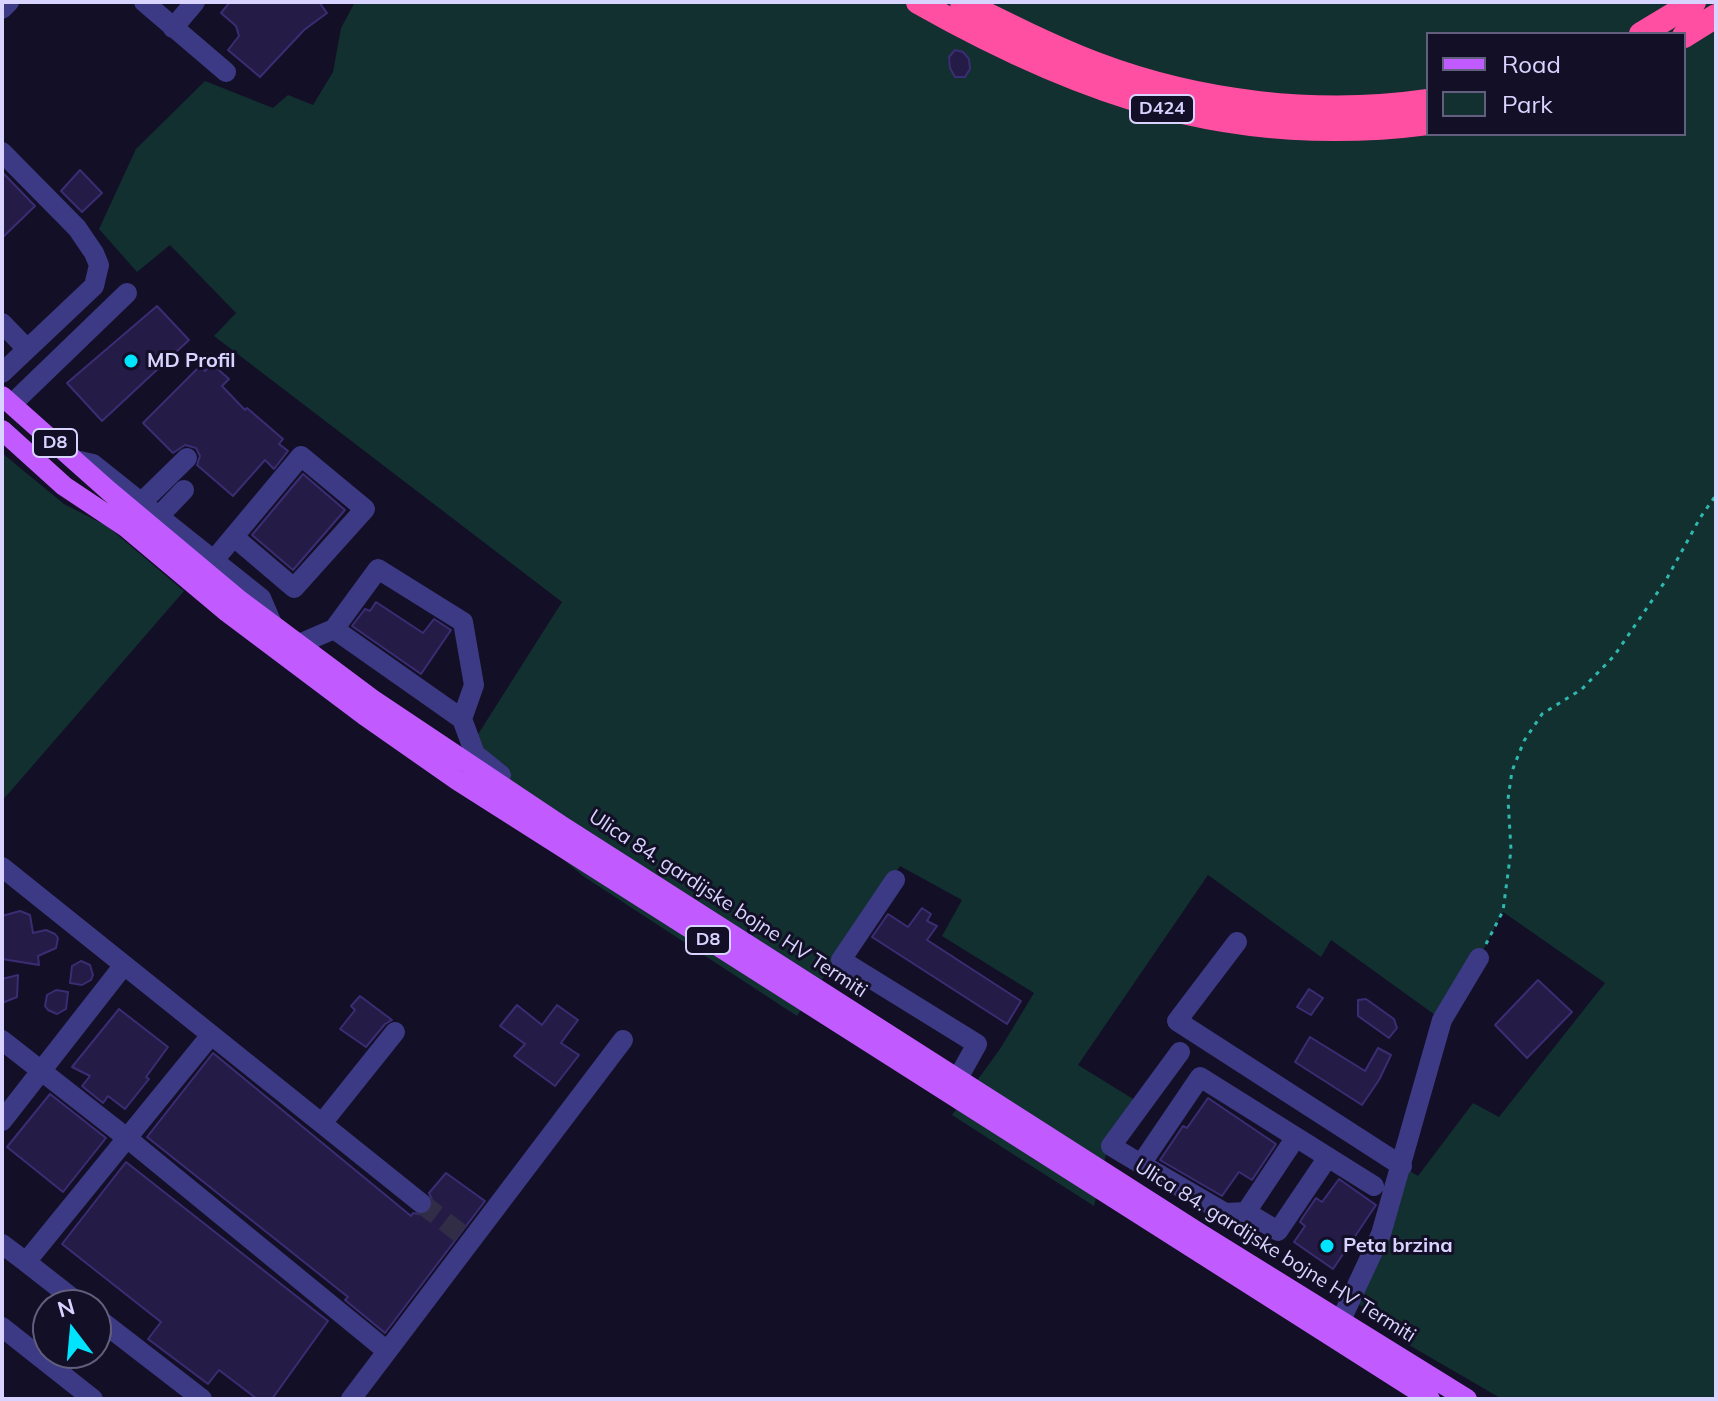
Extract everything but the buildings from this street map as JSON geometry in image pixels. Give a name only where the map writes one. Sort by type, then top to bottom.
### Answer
[{"type":"highway","name":"D424","points":[[918,2],[1021,56],[1098,88],[1163,109],[1290,129],[1372,129],[1426,123]]},
{"type":"highway","name":"D424","points":[[962,2],[1097,64],[1184,90],[1278,105],[1355,107],[1426,101]]},
{"type":"highway","points":[[1644,32],[1694,2]]},
{"type":"highway","points":[[1686,35],[1716,16]]},
{"type":"main road","name":"Ulica 84. gardijske bojne HV Termiti","points":[[7,400],[186,556],[297,645],[465,762],[1340,1322],[1467,1399]]},
{"type":"main road","name":"Ulica 84. gardijske bojne HV Termiti","points":[[2,430],[64,486],[127,528],[250,630],[457,780],[1430,1399]]},
{"type":"street","points":[[2,9],[9,2]]},
{"type":"street","points":[[144,2],[226,72]]},
{"type":"street","points":[[173,28],[195,2]]},
{"type":"street","points":[[2,152],[77,228],[99,265],[94,286],[2,373]]},
{"type":"street","points":[[7,400],[127,293]]},
{"type":"street","points":[[2,323],[27,349]]},
{"type":"street","points":[[214,560],[301,456],[365,509],[294,588],[234,537]]},
{"type":"street","points":[[142,502],[187,458]]},
{"type":"street","points":[[75,460],[93,464],[261,598],[273,626]]},
{"type":"street","points":[[159,516],[184,490]]},
{"type":"street","points":[[297,645],[334,629],[378,569],[463,622],[474,685],[462,719]]},
{"type":"street","points":[[334,629],[462,719],[475,754],[482,762],[564,819],[589,843]]},
{"type":"street","points":[[2,867],[421,1203]]},
{"type":"street","points":[[895,880],[841,960],[977,1044],[958,1078]]},
{"type":"street","points":[[1237,942],[1177,1021],[1402,1166]]},
{"type":"street","points":[[1340,1322],[1381,1234],[1442,1020],[1479,958]]},
{"type":"street","points":[[2,1121],[124,965]]},
{"type":"street","points":[[323,1122],[395,1032]]},
{"type":"street","points":[[26,1262],[211,1035]]},
{"type":"street","points":[[2,1040],[387,1351]]},
{"type":"street","points":[[351,1399],[466,1238],[623,1040]]},
{"type":"street","points":[[1180,1052],[1111,1146],[1225,1213],[1246,1212],[1278,1231],[1311,1146]]},
{"type":"street","points":[[1141,1164],[1200,1077],[1374,1186]]},
{"type":"street","points":[[1246,1212],[1332,1121]]},
{"type":"street","points":[[2,1244],[61,1289]]},
{"type":"street","points":[[2,1327],[93,1399]]},
{"type":"street","points":[[112,1329],[202,1399]]},
{"type":"path","points":[[1479,958],[1503,911],[1511,850],[1508,799],[1512,771],[1524,741],[1542,714],[1582,689],[1614,656],[1666,580],[1716,495]]},
{"type":"green space","points":[[355,2],[1716,2],[1716,1399],[1502,1399],[1409,1345],[1355,1301],[1402,1166],[1418,1176],[1473,1103],[1499,1117],[1605,983],[1503,912],[1442,1020],[1331,940],[1321,957],[1208,875],[1078,1065],[1138,1102],[1106,1154],[1094,1206],[952,1115],[1000,1049],[1034,993],[942,936],[962,900],[900,866],[797,1016],[583,876],[456,769],[562,602],[214,336],[236,313],[170,245],[137,272],[99,229],[136,149],[205,81],[273,108],[288,95],[313,105],[333,72],[341,28]]},
{"type":"green space","points":[[2,453],[64,504],[107,526],[184,591],[2,801]]},
{"type":"tunnel","points":[[421,1203],[461,1234]]},
{"type":"place","name":"MD Profil","points":[[131,361]]},
{"type":"place","name":"Peta brzina","points":[[1327,1246]]}]
